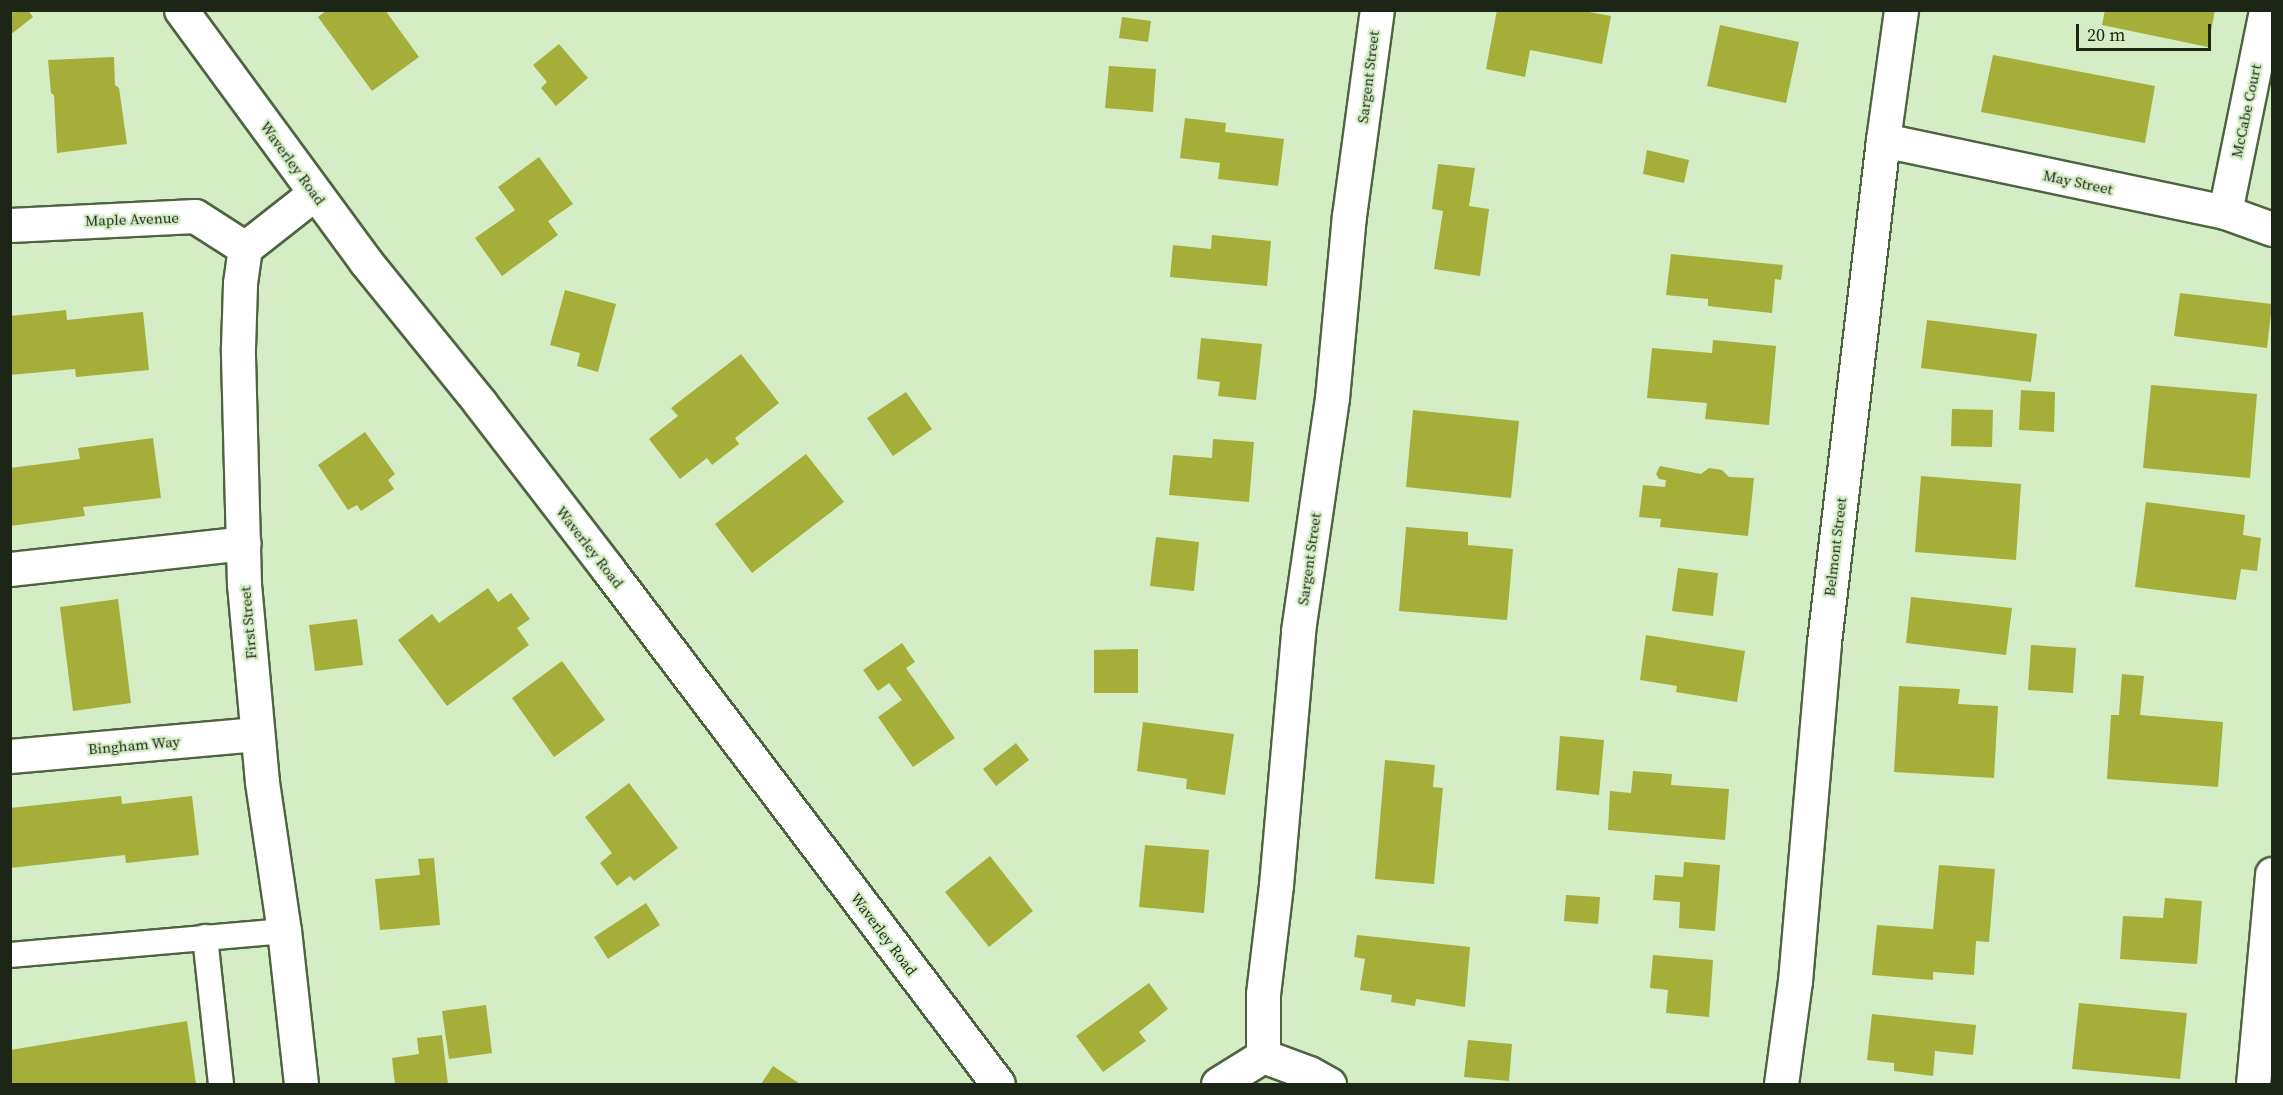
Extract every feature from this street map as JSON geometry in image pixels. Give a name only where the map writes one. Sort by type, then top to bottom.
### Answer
[{"type":"street","name":"Waverley Road","points":[[181,10],[315,193],[614,578],[998,1084]]},
{"type":"street","name":"Sargent Street","points":[[1263,1056],[1263,994],[1276,885],[1298,631],[1332,398],[1349,216],[1377,10]]},
{"type":"street","name":"Belmont Street","points":[[1781,1084],[1795,981],[1824,642],[1883,140],[1901,10]]},
{"type":"street","name":"McCabe Court","points":[[2225,212],[2266,10]]},
{"type":"street","name":"May Street","points":[[1883,140],[2225,212],[2272,229]]},
{"type":"street","points":[[245,248],[315,193]]},
{"type":"street","name":"Maple Avenue","points":[[10,225],[195,216],[245,248]]},
{"type":"street","name":"First Street","points":[[245,248],[240,283],[238,348],[244,585],[262,782],[284,931],[301,1084]]},
{"type":"street","points":[[10,569],[244,543]]},
{"type":"street","name":"Bingham Way","points":[[10,756],[257,734]]},
{"type":"street","points":[[2253,1084],[2272,874]]},
{"type":"street","points":[[1218,1084],[1263,1056],[1309,1073],[1329,1084]]},
{"type":"lane","points":[[10,955],[284,931]]},
{"type":"lane","points":[[205,937],[221,1084]]},
{"type":"building","points":[[10,10],[28,10],[33,17],[10,35]]},
{"type":"building","points":[[327,10],[385,10],[419,57],[372,91],[318,17]]},
{"type":"building","points":[[1497,10],[1578,10],[1611,16],[1602,64],[1530,50],[1525,77],[1486,69]]},
{"type":"building","points":[[2105,10],[2215,10],[2208,47],[2102,25]]},
{"type":"building","points":[[1122,17],[1151,21],[1148,42],[1119,38]]},
{"type":"building","points":[[1720,25],[1799,42],[1786,103],[1707,86]]},
{"type":"building","points":[[559,44],[588,78],[556,106],[541,88],[547,82],[533,65]]},
{"type":"building","points":[[1993,55],[2155,86],[2145,143],[1981,112]]},
{"type":"building","points":[[114,57],[115,85],[119,88],[127,144],[57,153],[54,95],[51,93],[48,60]]},
{"type":"building","points":[[1109,66],[1156,69],[1153,112],[1105,108]]},
{"type":"building","points":[[1185,118],[1226,123],[1225,132],[1284,139],[1278,186],[1218,179],[1220,163],[1180,158]]},
{"type":"building","points":[[1647,150],[1689,160],[1684,183],[1643,174]]},
{"type":"building","points":[[539,157],[573,204],[548,221],[558,235],[502,276],[475,238],[515,210],[498,187]]},
{"type":"building","points":[[1438,164],[1475,168],[1469,206],[1489,209],[1480,276],[1434,269],[1443,211],[1432,209]]},
{"type":"building","points":[[1212,235],[1271,241],[1267,286],[1170,277],[1173,245],[1211,249]]},
{"type":"building","points":[[1671,254],[1783,265],[1781,280],[1775,279],[1772,313],[1708,306],[1708,299],[1666,295]]},
{"type":"building","points":[[565,290],[616,304],[598,372],[577,366],[580,353],[550,345]]},
{"type":"building","points":[[2180,293],[2272,304],[2267,348],[2174,336]]},
{"type":"building","points":[[66,310],[67,320],[143,312],[149,370],[76,377],[75,369],[10,375],[10,316]]},
{"type":"building","points":[[1927,320],[2037,334],[2031,382],[1921,368]]},
{"type":"building","points":[[1201,338],[1262,344],[1256,400],[1218,396],[1220,382],[1197,379]]},
{"type":"building","points":[[1713,340],[1776,346],[1769,425],[1705,419],[1707,403],[1647,398],[1652,348],[1712,353]]},
{"type":"building","points":[[741,354],[779,403],[735,438],[739,444],[712,465],[707,458],[680,479],[649,439],[678,416],[671,408]]},
{"type":"building","points":[[2151,385],[2257,394],[2250,478],[2143,468]]},
{"type":"building","points":[[2021,390],[2055,392],[2054,432],[2019,430]]},
{"type":"building","points":[[906,392],[932,429],[893,456],[867,418]]},
{"type":"building","points":[[1952,409],[1993,410],[1992,447],[1951,446]]},
{"type":"building","points":[[1413,410],[1519,421],[1511,498],[1406,487]]},
{"type":"building","points":[[365,432],[395,474],[388,480],[394,489],[361,511],[357,505],[348,510],[318,465]]},
{"type":"building","points":[[153,438],[161,498],[83,507],[85,516],[10,526],[10,468],[80,459],[78,448]]},
{"type":"building","points":[[1213,439],[1254,442],[1249,502],[1169,495],[1173,455],[1212,458]]},
{"type":"building","points":[[806,454],[844,502],[752,573],[715,524]]},
{"type":"building","points":[[1660,466],[1701,474],[1709,468],[1722,470],[1729,477],[1754,478],[1748,536],[1660,527],[1661,519],[1639,517],[1643,485],[1665,487],[1666,480],[1659,479],[1656,474]]},
{"type":"building","points":[[1921,476],[2021,484],[2016,560],[1915,552]]},
{"type":"building","points":[[2146,502],[2245,515],[2243,535],[2261,538],[2257,571],[2241,569],[2236,600],[2135,587]]},
{"type":"building","points":[[1406,527],[1468,532],[1468,545],[1513,549],[1507,620],[1399,611]]},
{"type":"building","points":[[1156,537],[1199,542],[1194,591],[1150,586]]},
{"type":"building","points":[[1678,568],[1718,573],[1713,616],[1672,611]]},
{"type":"building","points":[[488,588],[498,602],[511,593],[530,619],[517,628],[529,645],[447,706],[398,640],[432,614],[439,623]]},
{"type":"building","points":[[1911,597],[2012,608],[2006,655],[1906,643]]},
{"type":"building","points":[[118,599],[131,703],[73,711],[60,607]]},
{"type":"building","points":[[357,619],[363,665],[315,671],[309,625]]},
{"type":"building","points":[[1646,635],[1745,651],[1737,702],[1676,692],[1677,686],[1640,680]]},
{"type":"building","points":[[902,643],[915,662],[906,668],[955,738],[913,767],[878,717],[902,700],[889,683],[878,691],[863,670]]},
{"type":"building","points":[[2031,645],[2076,648],[2073,693],[2028,690]]},
{"type":"building","points":[[1138,649],[1138,693],[1094,693],[1094,650]]},
{"type":"building","points":[[562,661],[605,720],[554,757],[512,698]]},
{"type":"building","points":[[2122,674],[2144,676],[2140,715],[2223,722],[2218,787],[2107,779],[2111,715],[2119,715]]},
{"type":"building","points":[[1899,686],[1960,689],[1958,704],[1998,706],[1994,778],[1894,772]]},
{"type":"building","points":[[1143,722],[1234,734],[1225,795],[1186,789],[1187,779],[1137,771]]},
{"type":"building","points":[[1560,736],[1604,740],[1599,795],[1556,790]]},
{"type":"building","points":[[1016,743],[1029,760],[996,786],[983,769]]},
{"type":"building","points":[[1385,760],[1435,765],[1433,787],[1443,788],[1434,884],[1375,879]]},
{"type":"building","points":[[1633,771],[1672,774],[1671,785],[1729,789],[1725,840],[1608,830],[1610,791],[1631,793]]},
{"type":"building","points":[[629,783],[678,848],[634,881],[630,876],[617,886],[600,863],[612,853],[585,817]]},
{"type":"building","points":[[121,796],[122,804],[192,796],[199,855],[126,863],[125,855],[10,868],[10,808]]},
{"type":"building","points":[[1145,845],[1209,850],[1204,913],[1139,907]]},
{"type":"building","points":[[990,856],[1033,911],[989,947],[945,892]]},
{"type":"building","points":[[434,858],[440,925],[380,930],[375,879],[420,875],[418,859]]},
{"type":"building","points":[[1684,862],[1720,865],[1715,931],[1679,928],[1680,902],[1653,900],[1655,875],[1683,877]]},
{"type":"building","points":[[1939,865],[1995,869],[1989,942],[1976,941],[1974,975],[1933,972],[1933,980],[1872,975],[1877,925],[1933,929]]},
{"type":"building","points":[[1566,895],[1600,897],[1598,924],[1564,921]]},
{"type":"building","points":[[2165,898],[2202,901],[2197,964],[2120,959],[2123,916],[2163,918]]},
{"type":"building","points":[[646,903],[660,925],[608,959],[594,937]]},
{"type":"building","points":[[1357,935],[1470,947],[1465,1007],[1416,999],[1415,1006],[1391,1002],[1392,995],[1360,990],[1365,959],[1354,957]]},
{"type":"building","points":[[1653,955],[1713,960],[1709,1017],[1666,1013],[1668,990],[1650,988]]},
{"type":"building","points":[[1149,983],[1168,1009],[1139,1032],[1146,1041],[1103,1072],[1076,1036]]},
{"type":"building","points":[[2079,1003],[2187,1013],[2180,1079],[2072,1069]]},
{"type":"building","points":[[486,1005],[492,1053],[449,1059],[442,1011]]},
{"type":"building","points":[[1872,1014],[1976,1025],[1973,1055],[1935,1051],[1933,1076],[1894,1071],[1894,1063],[1867,1060]]},
{"type":"building","points":[[187,1021],[196,1084],[10,1084],[10,1050]]},
{"type":"building","points":[[442,1035],[448,1084],[395,1084],[392,1058],[419,1054],[417,1038]]},
{"type":"building","points":[[1468,1040],[1512,1044],[1509,1081],[1464,1077]]},
{"type":"building","points":[[773,1066],[800,1084],[761,1084]]}]
